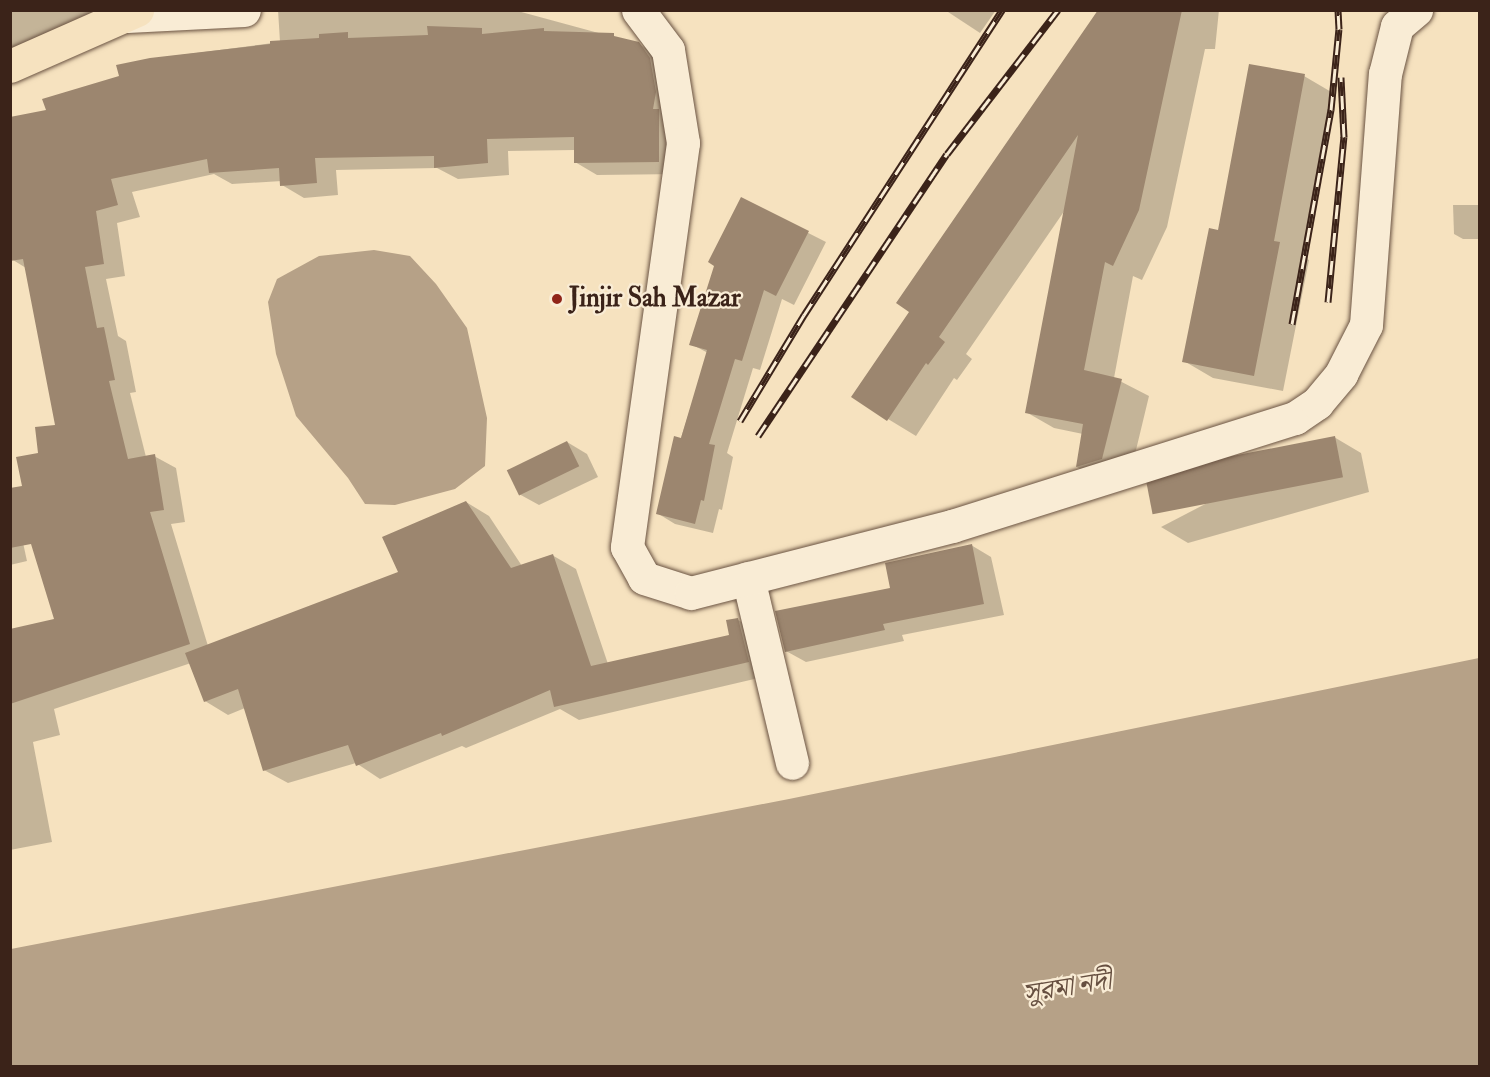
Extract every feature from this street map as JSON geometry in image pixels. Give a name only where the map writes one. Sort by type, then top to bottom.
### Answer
[{"type":"highway","points":[[10,66],[132,13]]},
{"type":"street","points":[[132,13],[244,10]]},
{"type":"street","points":[[638,10],[668,50],[683,143],[627,547],[644,578],[691,593],[963,522],[1296,418],[1317,403],[1341,374],[1366,325],[1385,74],[1397,26],[1416,10]]},
{"type":"street","points":[[748,578],[792,763]]},
{"type":"water","points":[[374,250],[410,256],[436,284],[467,328],[487,418],[485,466],[455,489],[395,505],[365,504],[348,478],[296,416],[276,354],[268,302],[277,279],[319,256]]},
{"type":"water","name":"সুরমা নদী","points":[[1479,658],[1479,1066],[11,1066],[11,949],[789,799]]},
{"type":"building","points":[[1098,10],[1182,10],[1139,210],[1113,266],[1105,262],[1084,370],[1122,379],[1102,459],[1076,467],[1083,424],[1025,413],[1078,135],[939,337],[945,342],[928,365],[926,363],[887,421],[851,397],[909,312],[896,303]]},
{"type":"building","points":[[427,26],[482,28],[482,34],[544,28],[544,31],[614,33],[614,36],[639,42],[650,58],[656,92],[653,109],[659,109],[659,162],[574,163],[574,137],[487,139],[488,163],[434,168],[434,156],[315,158],[317,183],[280,186],[279,168],[209,173],[207,159],[111,179],[118,205],[96,211],[104,264],[85,267],[97,328],[104,327],[115,380],[109,381],[128,459],[155,454],[164,510],[150,512],[190,644],[10,704],[10,629],[54,619],[31,544],[10,548],[10,488],[22,486],[16,457],[38,453],[35,427],[55,425],[23,259],[10,261],[10,117],[46,110],[42,99],[119,76],[116,65],[150,58],[270,44],[270,41],[319,38],[319,34],[348,32],[348,38],[428,35]]},
{"type":"building","points":[[1249,64],[1305,74],[1274,241],[1280,242],[1254,376],[1182,362],[1209,228],[1218,230]]},
{"type":"building","points":[[741,197],[809,231],[776,296],[764,290],[742,361],[735,359],[709,444],[715,445],[704,501],[701,500],[695,524],[656,514],[674,436],[681,438],[707,350],[689,345],[714,266],[708,262]]},
{"type":"building","points":[[1335,436],[1343,477],[1153,514],[1145,473]]},
{"type":"building","points":[[567,441],[579,466],[519,496],[507,470]]},
{"type":"building","points":[[466,501],[511,568],[553,554],[591,666],[729,635],[726,620],[738,618],[749,662],[554,707],[550,690],[442,736],[441,733],[356,766],[348,745],[263,771],[238,689],[204,702],[185,653],[398,572],[382,537]]},
{"type":"building","points":[[972,544],[984,604],[883,624],[885,630],[785,652],[775,611],[890,588],[885,563]]},
{"type":"railway","points":[[740,421],[804,315],[1002,10]]},
{"type":"railway","points":[[758,436],[947,154],[1058,10]]},
{"type":"railway","points":[[1292,324],[1331,110],[1339,29],[1338,10]]},
{"type":"railway","points":[[1328,302],[1344,137],[1341,77]]},
{"type":"place","name":"Jinjir Sah Mazar","points":[[557,299]]}]
